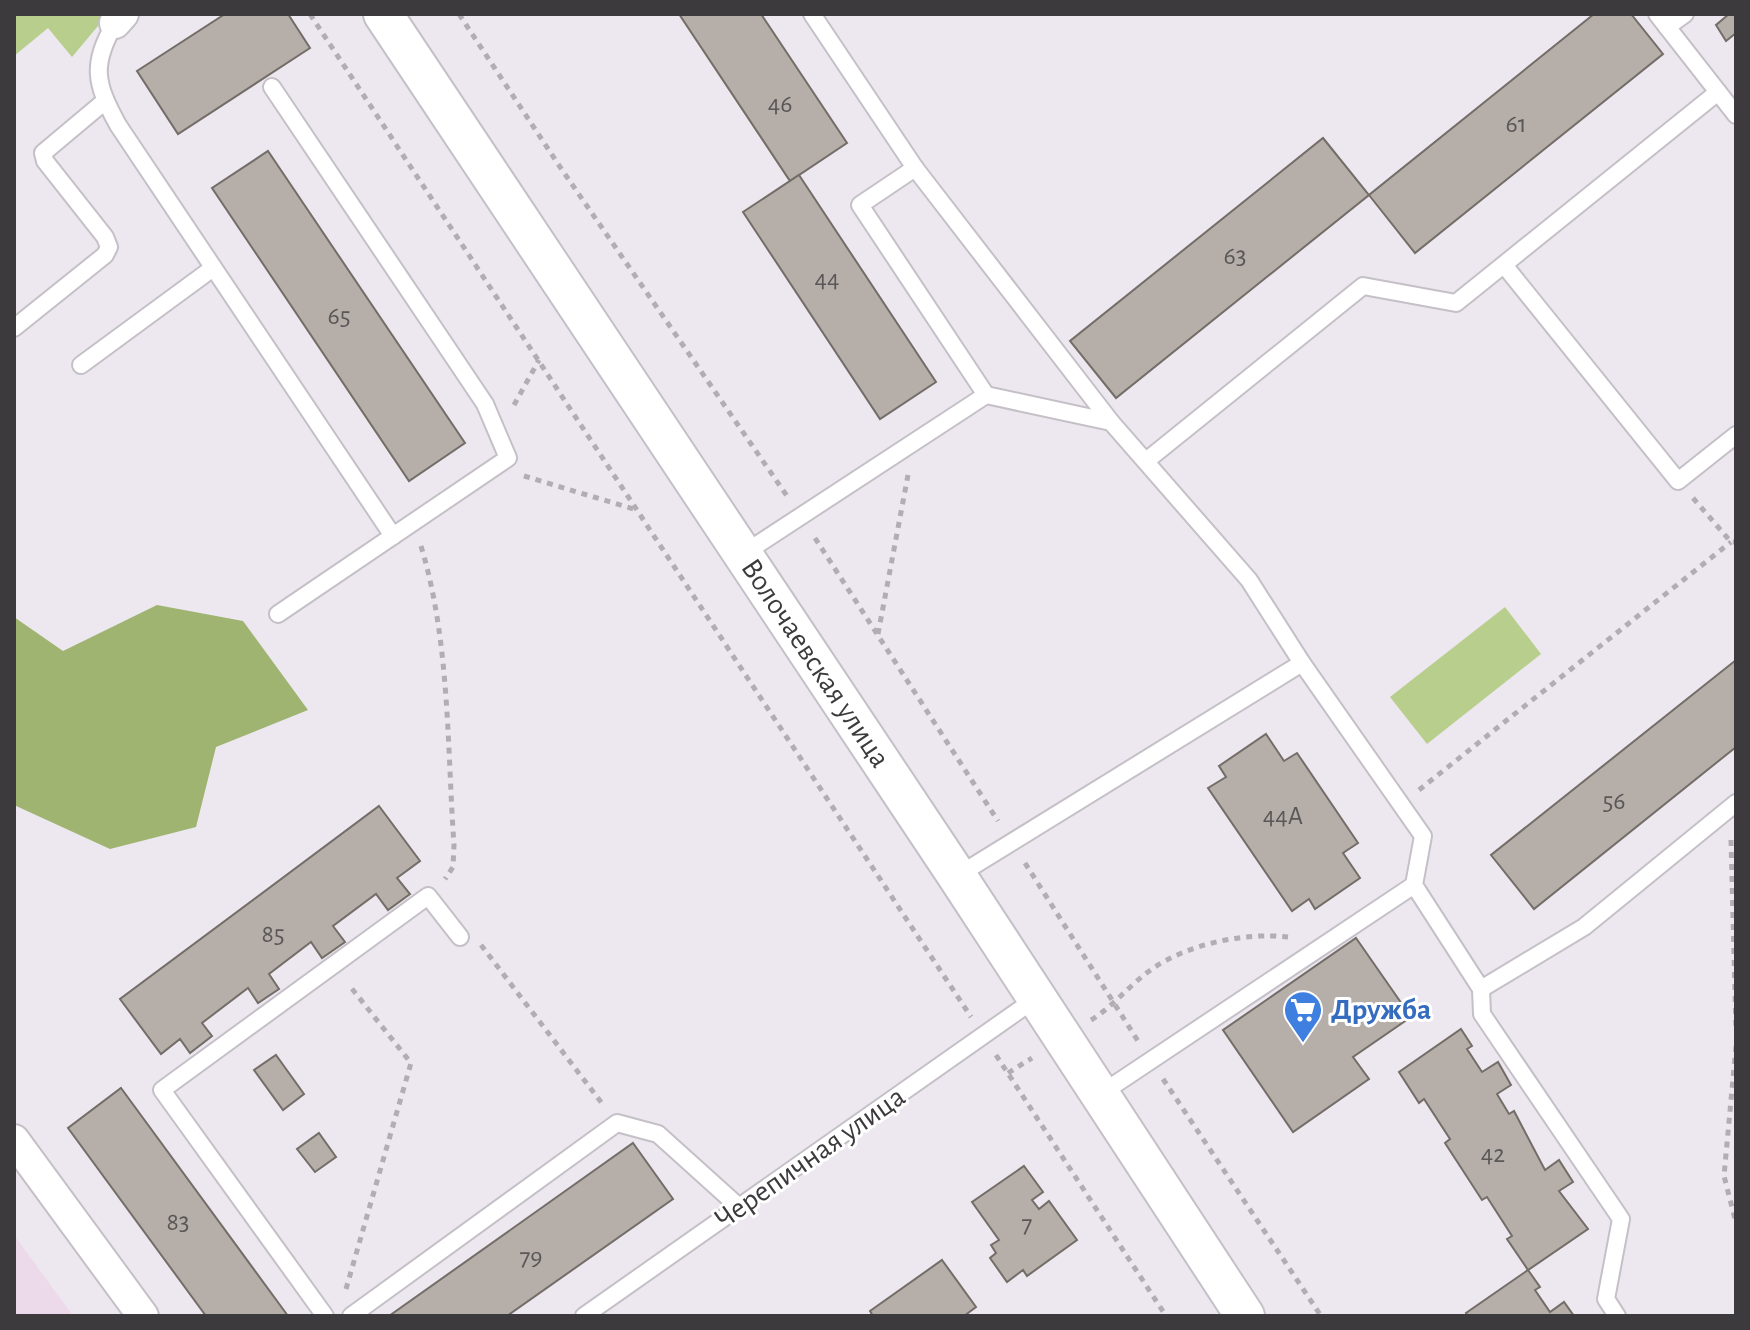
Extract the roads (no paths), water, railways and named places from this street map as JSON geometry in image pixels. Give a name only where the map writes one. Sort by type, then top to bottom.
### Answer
[{"type":"street","name":"Волочаевская улица","points":[[383,14],[957,876],[1245,1316]]},
{"type":"street","points":[[14,1140],[143,1316]]},
{"type":"lane","points":[[812,14],[915,168],[1111,422],[1249,580],[1302,663],[1423,836],[1414,885],[1481,989],[1482,1014],[1621,1219],[1606,1299],[1617,1316]]},
{"type":"lane","points":[[1685,14],[1662,21],[1736,115]]},
{"type":"lane","points":[[119,19],[101,48],[97,69],[105,101],[393,536]]},
{"type":"lane","points":[[272,87],[485,404],[508,458],[278,614]]},
{"type":"lane","points":[[1146,461],[1363,286],[1456,303],[1718,92]]},
{"type":"lane","points":[[14,328],[105,255],[109,247],[105,237],[45,161],[43,153],[105,101]]},
{"type":"lane","points":[[915,168],[860,205],[986,395],[1111,422]]},
{"type":"lane","points":[[1504,265],[1678,481],[1736,435]]},
{"type":"lane","points":[[81,365],[213,268]]},
{"type":"lane","points":[[741,555],[986,395]]},
{"type":"lane","points":[[957,876],[1302,663]]},
{"type":"lane","points":[[1481,989],[1584,927],[1732,806]]},
{"type":"lane","points":[[1099,1095],[1414,885]]},
{"type":"lane","points":[[325,1316],[162,1090],[428,896],[468,938]]},
{"type":"lane","name":"Черепичная улица","points":[[584,1316],[1035,999]]},
{"type":"lane","points":[[351,1316],[617,1123],[658,1134],[739,1207]]},
{"type":"place","name":"Дружба","points":[[1303,1044]]}]
